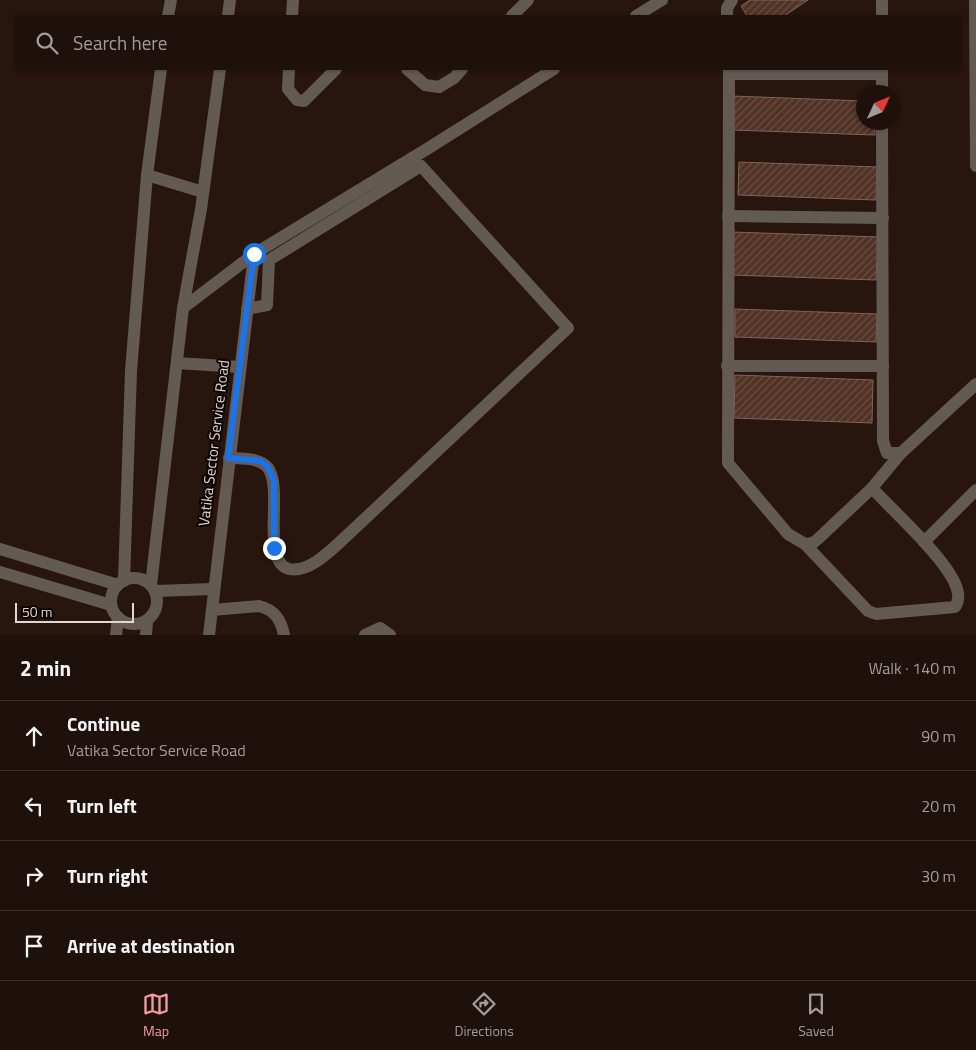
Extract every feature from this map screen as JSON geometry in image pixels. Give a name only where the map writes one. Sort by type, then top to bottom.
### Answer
[{"type":"street","points":[[168,15],[171,0]]},
{"type":"street","points":[[228,15],[230,0]]},
{"type":"street","points":[[292,15],[293,0]]},
{"type":"street","points":[[513,15],[528,0]]},
{"type":"street","points":[[638,15],[662,0]]},
{"type":"street","points":[[727,15],[727,8],[732,0]]},
{"type":"street","points":[[882,0],[882,15]]},
{"type":"street","points":[[975,0],[976,166]]},
{"type":"street","points":[[121,583],[131,372],[147,175],[161,70]]},
{"type":"street","points":[[146,635],[147,621],[156,610],[157,603],[153,588],[183,308],[204,192],[220,70]]},
{"type":"street","points":[[289,70],[288,89],[297,100],[304,101],[335,70]]},
{"type":"street","points":[[408,70],[425,85],[438,87],[454,78],[461,70]]},
{"type":"street","points":[[183,308],[254,254],[552,70]]},
{"type":"street","points":[[872,488],[924,542],[953,578],[958,589],[958,602],[951,609],[876,614],[868,610],[805,544],[788,534],[728,463],[729,71],[882,71],[882,85]]},
{"type":"street","points":[[882,130],[884,448],[892,454],[901,453]]},
{"type":"street","points":[[228,458],[261,461],[268,467],[274,481],[274,548],[277,556],[286,568],[293,570],[304,567],[322,558],[339,543],[568,328],[422,166],[269,260],[267,305],[247,310]]},
{"type":"street","points":[[147,175],[204,192]]},
{"type":"street","points":[[728,216],[882,218]]},
{"type":"street","name":"Vatika Sector Service Road","points":[[209,635],[228,458],[254,254]]},
{"type":"street","points":[[177,363],[240,367]]},
{"type":"street","points":[[727,366],[882,366]]},
{"type":"street","points":[[805,544],[813,543],[819,538],[872,488],[901,453],[976,384]]},
{"type":"street","points":[[924,542],[976,490]]},
{"type":"street","points":[[0,549],[121,583]]},
{"type":"street","points":[[0,572],[111,605]]},
{"type":"street","points":[[147,621],[132,624],[118,617],[111,605],[114,590],[121,583],[138,578],[153,588],[214,589]]},
{"type":"street","points":[[212,610],[265,607],[278,616],[284,635]]},
{"type":"street","points":[[116,635],[118,617]]},
{"type":"street","points":[[365,635],[380,628],[390,635]]},
{"type":"building","points":[[750,0],[808,0],[786,15],[746,15],[741,6]]},
{"type":"building","points":[[732,96],[856,101],[856,130],[875,130],[875,135],[732,130]]},
{"type":"building","points":[[739,162],[877,167],[876,200],[738,195]]},
{"type":"building","points":[[732,232],[878,237],[876,280],[731,275]]},
{"type":"building","points":[[735,309],[877,314],[876,342],[735,337]]},
{"type":"building","points":[[735,375],[873,380],[872,423],[734,418]]},
{"type":"route","points":[[254,254],[228,458],[261,461],[268,467],[274,481],[274,548]]}]
